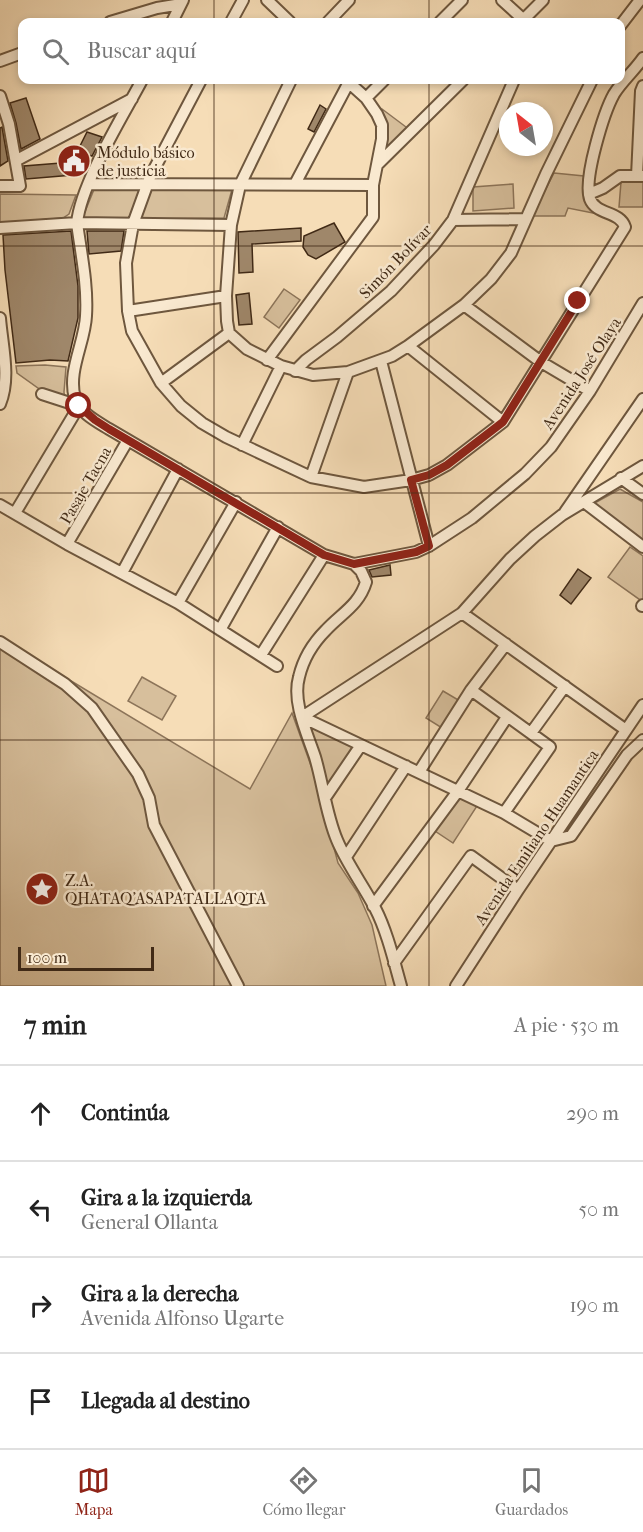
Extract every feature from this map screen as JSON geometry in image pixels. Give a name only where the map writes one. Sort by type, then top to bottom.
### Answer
[{"type":"street","points":[[233,18],[243,0]]},
{"type":"street","points":[[267,0],[286,18]]},
{"type":"street","points":[[332,18],[350,0]]},
{"type":"street","points":[[444,18],[462,0]]},
{"type":"street","points":[[502,0],[519,18]]},
{"type":"street","points":[[527,18],[543,0]]},
{"type":"street","points":[[625,21],[640,0]]},
{"type":"street","points":[[123,18],[182,2]]},
{"type":"street","points":[[174,18],[182,2]]},
{"type":"street","points":[[0,62],[18,55]]},
{"type":"street","points":[[625,79],[643,58]]},
{"type":"street","points":[[15,513],[79,406],[73,388],[86,312],[85,282],[77,223],[78,213],[95,168],[140,84]]},
{"type":"street","points":[[199,84],[147,184],[133,224],[126,263],[128,310],[132,331],[162,383],[181,406],[202,423],[242,445],[311,477],[364,487],[429,475],[447,465],[503,422],[625,227],[621,219],[594,205],[589,194],[590,170],[606,110],[621,84]]},
{"type":"street","points":[[289,84],[241,184],[231,225],[226,296],[229,333],[247,349],[267,360],[313,375],[348,372],[381,361],[408,346],[464,305],[491,279],[511,253],[590,84]]},
{"type":"street","points":[[295,184],[346,84]]},
{"type":"street","points":[[267,360],[373,217],[373,185],[382,139],[382,125],[378,114],[366,98],[351,84]]},
{"type":"street","points":[[366,98],[380,84]]},
{"type":"street","points":[[376,165],[459,84]]},
{"type":"street","name":"Simón Bolívar","points":[[295,371],[391,291],[434,245],[453,220],[512,84]]},
{"type":"street","points":[[589,194],[603,188],[620,176],[640,176],[640,101],[643,86]]},
{"type":"street","points":[[0,96],[4,125],[17,160],[20,186],[0,186]]},
{"type":"street","points":[[17,160],[132,99]]},
{"type":"street","points":[[89,184],[373,185]]},
{"type":"street","points":[[453,220],[526,219]]},
{"type":"street","points":[[0,228],[77,223],[231,225]]},
{"type":"street","points":[[128,310],[226,296]]},
{"type":"street","name":"Avenida José Olaya","points":[[354,564],[416,552],[429,546],[472,518],[525,474],[557,439],[590,391],[643,303]]},
{"type":"street","points":[[464,305],[541,362],[590,391]]},
{"type":"street","points":[[0,318],[5,378],[0,404]]},
{"type":"street","points":[[162,383],[229,333]]},
{"type":"street","points":[[408,346],[503,422]]},
{"type":"street","points":[[381,361],[429,546]]},
{"type":"street","points":[[242,445],[281,366]]},
{"type":"street","points":[[311,477],[348,372]]},
{"type":"street","points":[[42,394],[79,406],[95,420],[324,555],[354,564],[361,571],[366,582],[362,594],[356,603],[325,631],[305,659],[298,678],[298,687],[302,717],[321,776],[324,798],[337,841],[374,906],[401,986]]},
{"type":"street","points":[[562,515],[643,399]]},
{"type":"street","name":"Pasaje Tacna","points":[[67,544],[128,440]]},
{"type":"street","points":[[302,717],[462,613],[510,559],[535,536],[562,515],[643,466]]},
{"type":"street","points":[[122,573],[178,469]]},
{"type":"street","points":[[621,478],[643,494]]},
{"type":"street","points":[[178,603],[236,502]]},
{"type":"street","points":[[584,502],[643,548]]},
{"type":"street","points":[[0,505],[67,544],[178,603],[277,666]]},
{"type":"street","points":[[220,630],[278,528]]},
{"type":"street","points":[[261,655],[324,555]]},
{"type":"street","points":[[462,613],[626,730]]},
{"type":"street","points":[[0,642],[65,684],[92,708],[138,774],[149,798],[154,825],[238,986]]},
{"type":"street","points":[[419,772],[471,690],[506,644]]},
{"type":"street","points":[[531,733],[565,686]]},
{"type":"street","points":[[471,690],[549,747],[504,813]]},
{"type":"street","name":"Avenida Emiliano Huamantica","points":[[456,986],[643,705]]},
{"type":"street","points":[[302,717],[504,813],[551,841],[571,836],[627,754],[643,740]]},
{"type":"street","points":[[374,906],[458,791],[507,717]]},
{"type":"street","points":[[324,798],[361,745]]},
{"type":"street","points":[[346,857],[406,766]]},
{"type":"street","points":[[394,963],[471,856],[518,890]]},
{"type":"shaded area","points":[[382,109],[414,133],[382,167],[380,113]]},
{"type":"shaded area","points":[[554,173],[584,176],[598,214],[568,208],[565,216],[532,216]]},
{"type":"shaded area","points":[[621,182],[643,182],[643,207],[619,207]]},
{"type":"shaded area","points":[[513,184],[514,208],[473,211],[473,187]]},
{"type":"shaded area","points":[[233,186],[224,218],[139,219],[150,187]]},
{"type":"shaded area","points":[[95,187],[143,187],[130,221],[82,219]]},
{"type":"shaded area","points":[[0,194],[76,195],[69,214],[63,218],[0,223]]},
{"type":"shaded area","points":[[284,289],[300,300],[279,328],[264,317]]},
{"type":"shaded area","points":[[16,366],[66,367],[65,402],[52,398],[17,373]]},
{"type":"shaded area","points":[[620,489],[643,502],[643,541],[591,505]]},
{"type":"shaded area","points":[[630,547],[643,556],[643,602],[608,577]]},
{"type":"shaded area","points":[[0,638],[250,789],[292,713],[314,774],[338,863],[358,893],[372,925],[386,986],[0,986]]},
{"type":"shaded area","points":[[142,677],[176,696],[162,720],[128,701]]},
{"type":"shaded area","points":[[443,691],[460,701],[442,728],[426,718]]},
{"type":"shaded area","points":[[302,717],[361,745],[325,798]]},
{"type":"shaded area","points":[[458,791],[477,806],[453,843],[432,829]]},
{"type":"building","points":[[26,98],[40,139],[21,149],[10,103]]},
{"type":"building","points":[[320,105],[326,109],[314,132],[308,129]]},
{"type":"building","points":[[2,127],[8,161],[0,166],[0,128]]},
{"type":"building","points":[[87,132],[102,137],[92,156],[77,152]]},
{"type":"building","points":[[73,162],[73,175],[26,179],[24,166]]},
{"type":"building","points":[[334,223],[345,242],[316,259],[308,255],[303,247],[304,236]]},
{"type":"building","points":[[301,228],[301,241],[252,244],[253,272],[239,273],[238,232]]},
{"type":"building","points":[[71,231],[78,286],[78,318],[68,361],[16,363],[3,235]]},
{"type":"building","points":[[87,231],[124,231],[121,251],[89,254]]},
{"type":"building","points":[[249,293],[252,324],[239,325],[236,295]]},
{"type":"building","points":[[390,565],[391,575],[372,577],[369,570]]},
{"type":"building","points":[[578,569],[591,578],[571,604],[560,595]]},
{"type":"place","name":"Módulo básico de justicia","points":[[74,161]]},
{"type":"place","name":"Z.A. QHATAQ'ASAPATALLAQTA","points":[[42,889]]},
{"type":"route","points":[[79,406],[109,429],[324,555],[354,564],[407,554],[429,546],[411,480],[429,475],[447,465],[503,422],[578,301]]}]
